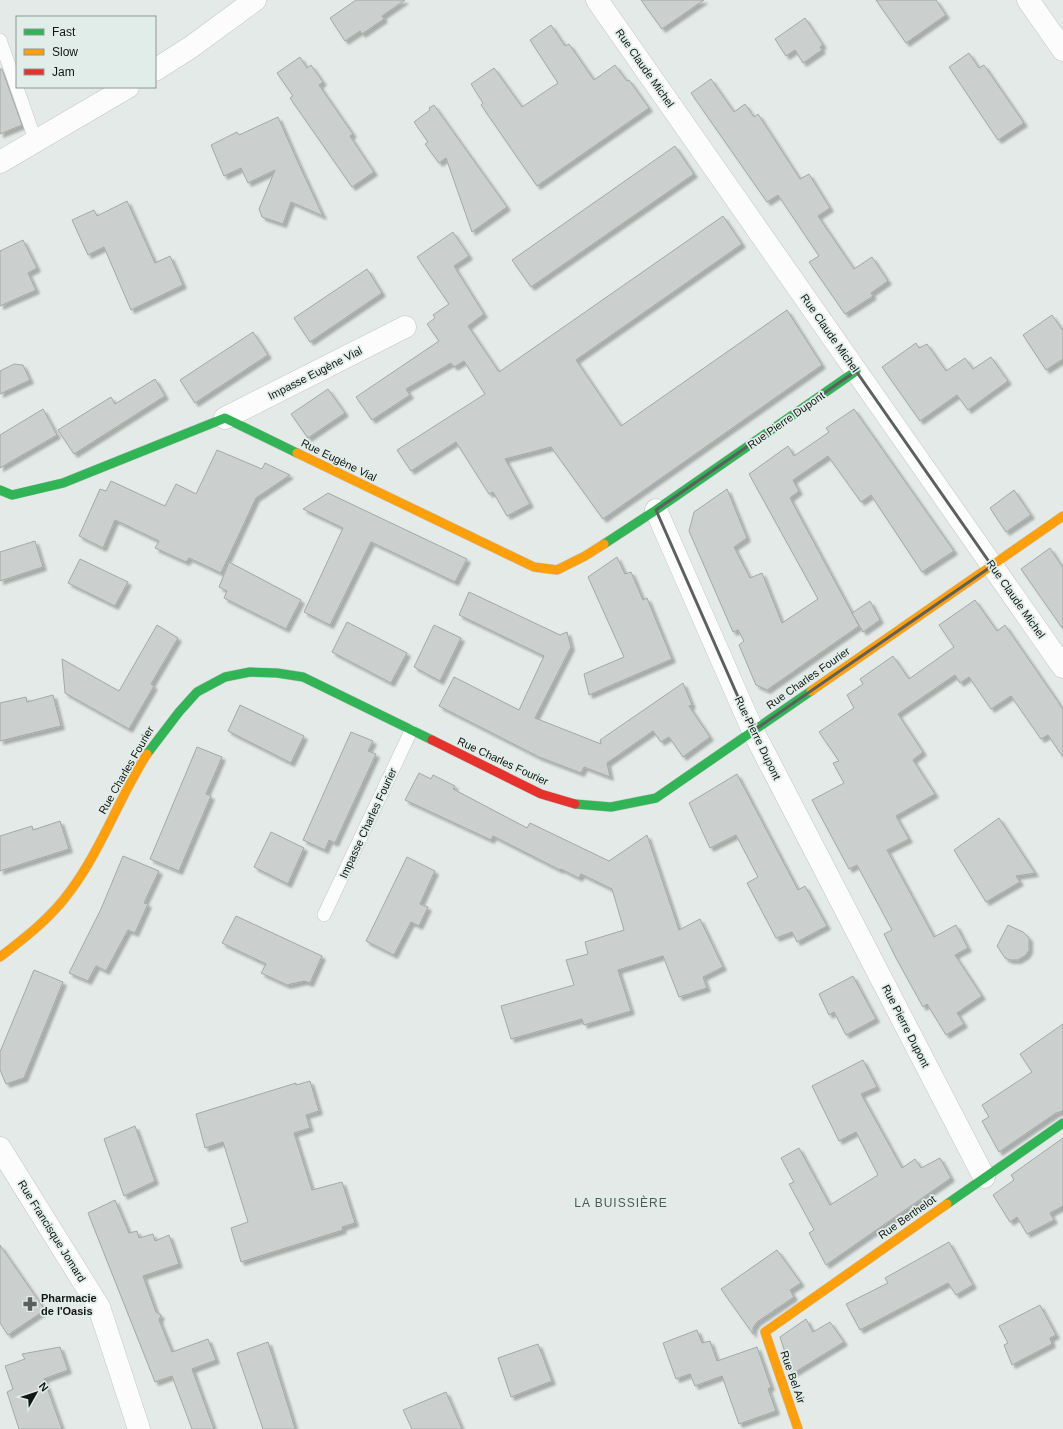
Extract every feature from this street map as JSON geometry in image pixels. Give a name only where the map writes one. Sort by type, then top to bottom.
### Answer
[{"type":"street","points":[[156,69],[191,47],[255,0]]},
{"type":"street","name":"Rue Claude Michel","points":[[597,0],[1063,667]]},
{"type":"street","points":[[1028,0],[1063,50]]},
{"type":"street","points":[[0,162],[126,88]]},
{"type":"street","name":"Impasse Eugène Vial","points":[[225,418],[405,327]]},
{"type":"street","name":"Rue Pierre Dupont","points":[[856,370],[656,510],[753,731],[984,1177]]},
{"type":"street","points":[[0,490],[12,495],[63,483],[225,418]]},
{"type":"street","name":"Rue Eugène Vial","points":[[225,418],[534,567],[557,570],[585,556],[656,510]]},
{"type":"street","name":"Rue Charles Fourier","points":[[0,957],[45,921],[72,889],[146,755],[164,729],[189,700],[201,689],[220,679],[241,673],[265,671],[302,677],[540,794],[575,805],[609,808],[633,806],[656,798],[1063,516]]},
{"type":"street","name":"Rue Berthelot","points":[[765,1332],[1063,1123]]},
{"type":"street","name":"Rue Francisque Jomard","points":[[0,1148],[99,1307],[139,1429]]},
{"type":"street","name":"Rue Bel Air","points":[[765,1332],[798,1429]]},
{"type":"lane","points":[[0,40],[16,85]]},
{"type":"lane","points":[[17,88],[36,142]]},
{"type":"lane","name":"Impasse Charles Fourier","points":[[324,915],[411,730]]},
{"type":"highlighted area","points":[[856,371],[992,566],[753,731],[656,510]]},
{"type":"building","points":[[356,0],[405,0],[382,16],[384,19],[362,34],[360,31],[345,41],[330,18]]},
{"type":"building","points":[[641,0],[704,0],[662,29]]},
{"type":"building","points":[[876,0],[936,0],[946,15],[906,43]]},
{"type":"building","points":[[805,18],[823,45],[820,47],[822,50],[803,63],[795,50],[786,56],[775,39]]},
{"type":"building","points":[[551,25],[565,46],[569,44],[594,80],[615,65],[627,81],[629,80],[649,108],[537,186],[481,105],[483,103],[471,84],[494,68],[522,107],[558,83],[530,40]]},
{"type":"building","points":[[969,53],[979,68],[984,65],[1024,123],[998,140],[949,67]]},
{"type":"building","points":[[300,57],[307,68],[311,65],[323,82],[319,85],[353,134],[350,136],[374,172],[352,187],[290,98],[293,96],[277,73]]},
{"type":"building","points":[[0,69],[2,69],[22,125],[0,134]]},
{"type":"building","points":[[711,79],[734,112],[745,104],[754,117],[758,114],[800,179],[809,174],[830,208],[818,216],[854,269],[872,257],[888,281],[871,293],[873,296],[845,314],[809,262],[819,256],[778,195],[767,202],[691,93]]},
{"type":"building","points":[[434,105],[507,207],[472,232],[446,158],[439,163],[425,144],[428,142],[414,122],[430,110],[429,108]]},
{"type":"building","points":[[278,117],[323,216],[291,202],[283,224],[262,217],[259,209],[275,170],[248,183],[241,168],[224,176],[211,145],[237,132],[239,135]]},
{"type":"building","points":[[675,146],[694,174],[531,287],[512,260]]},
{"type":"building","points":[[127,201],[155,263],[170,256],[183,285],[131,310],[104,247],[88,255],[72,220],[94,210],[97,216]]},
{"type":"building","points":[[723,216],[742,244],[576,360],[621,426],[787,310],[822,365],[603,519],[551,447],[505,459],[530,504],[507,516],[493,492],[489,494],[456,442],[411,471],[397,450],[485,394],[464,361],[454,367],[451,363],[406,389],[410,395],[372,420],[356,397],[439,341],[427,324],[435,318],[433,315],[449,304],[417,257],[453,232],[469,256],[454,266],[484,314],[468,326],[499,372]]},
{"type":"building","points":[[23,240],[37,268],[28,273],[36,290],[0,306],[0,251]]},
{"type":"building","points":[[367,269],[382,293],[310,342],[294,318]]},
{"type":"building","points":[[1052,315],[1063,331],[1063,359],[1046,370],[1023,335]]},
{"type":"building","points":[[253,332],[268,355],[195,403],[180,380]]},
{"type":"building","points":[[916,343],[919,348],[927,344],[946,371],[965,358],[973,369],[991,357],[1008,381],[968,410],[957,395],[920,421],[882,367]]},
{"type":"building","points":[[14,364],[23,365],[30,380],[0,394],[0,371]]},
{"type":"building","points":[[155,379],[165,396],[74,454],[58,430],[111,397],[115,404]]},
{"type":"building","points":[[328,389],[345,413],[308,438],[291,414]]},
{"type":"building","points":[[43,409],[57,435],[0,468],[0,435]]},
{"type":"building","points":[[854,409],[954,551],[922,572],[871,495],[861,502],[828,456],[793,480],[799,491],[790,498],[859,626],[767,690],[756,685],[739,645],[744,641],[738,630],[733,632],[689,531],[694,512],[727,489],[747,538],[734,547],[750,578],[762,573],[782,623],[818,599],[749,474],[788,446],[794,456],[829,432],[826,428]]},
{"type":"building","points":[[217,450],[262,469],[265,463],[290,475],[256,498],[221,573],[189,558],[186,562],[155,548],[159,541],[115,520],[103,548],[79,536],[100,489],[106,491],[111,481],[165,506],[176,484],[196,494]]},
{"type":"building","points":[[1014,490],[1031,515],[1006,532],[990,508]]},
{"type":"building","points":[[328,493],[467,559],[455,582],[371,542],[330,625],[304,612],[343,528],[303,509]]},
{"type":"building","points":[[35,541],[43,567],[0,581],[0,552]]},
{"type":"building","points":[[1050,548],[1063,568],[1063,629],[1021,569]]},
{"type":"building","points":[[617,557],[625,574],[631,572],[643,600],[647,598],[672,659],[589,695],[584,674],[624,657],[588,577]]},
{"type":"building","points":[[80,559],[128,582],[115,606],[68,583]]},
{"type":"building","points":[[229,562],[301,600],[286,629],[224,598],[227,591],[219,587]]},
{"type":"building","points":[[469,592],[560,635],[567,632],[571,647],[535,718],[601,744],[600,740],[683,683],[692,705],[689,706],[710,737],[683,757],[669,737],[661,742],[653,731],[607,763],[610,777],[584,767],[581,773],[539,757],[439,706],[454,677],[519,710],[544,656],[459,615]]},
{"type":"building","points":[[975,600],[997,631],[1005,625],[1063,709],[1063,757],[1048,735],[1041,739],[1011,696],[991,709],[969,677],[960,683],[955,675],[898,714],[923,752],[913,760],[935,794],[896,816],[909,839],[887,850],[934,937],[956,925],[968,948],[955,955],[982,996],[957,1013],[964,1024],[946,1035],[927,1004],[923,1007],[896,958],[884,934],[892,930],[857,865],[849,869],[812,800],[844,783],[833,763],[839,761],[819,732],[854,708],[847,695],[863,684],[860,679],[893,656],[909,679],[954,647],[939,625]]},
{"type":"building","points":[[870,601],[880,620],[863,632],[852,613]]},
{"type":"building","points":[[347,622],[407,653],[391,683],[332,652]]},
{"type":"building","points":[[157,625],[178,638],[151,684],[154,686],[129,729],[65,693],[62,659],[119,691]]},
{"type":"building","points":[[434,625],[461,638],[440,681],[414,667]]},
{"type":"building","points":[[53,695],[61,726],[0,741],[0,703],[26,697],[27,702]]},
{"type":"building","points":[[240,705],[304,736],[291,763],[228,731]]},
{"type":"building","points":[[351,732],[373,741],[368,751],[376,754],[335,843],[329,840],[325,850],[303,840]]},
{"type":"building","points":[[197,747],[222,757],[206,794],[211,796],[179,871],[150,859]]},
{"type":"building","points":[[419,773],[431,779],[433,775],[455,786],[453,789],[527,828],[530,823],[609,861],[647,835],[679,930],[700,919],[723,967],[703,977],[707,988],[679,997],[663,956],[618,970],[631,1011],[584,1025],[582,1019],[511,1039],[501,1006],[574,985],[566,960],[588,954],[585,942],[624,930],[612,889],[581,874],[579,878],[561,869],[560,870],[493,836],[491,840],[405,800]]},
{"type":"building","points":[[737,774],[798,890],[805,886],[827,926],[797,942],[792,932],[776,938],[747,883],[758,877],[736,835],[710,848],[689,803]]},
{"type":"building","points":[[999,818],[1035,873],[1016,876],[1020,882],[986,902],[954,850]]},
{"type":"building","points":[[60,821],[69,849],[0,871],[0,836],[32,826],[33,830]]},
{"type":"building","points":[[271,832],[304,848],[288,884],[254,867]]},
{"type":"building","points":[[123,856],[159,871],[144,903],[148,904],[135,933],[128,930],[106,971],[96,966],[88,981],[69,973],[101,909]]},
{"type":"building","points":[[407,857],[435,871],[420,904],[428,907],[419,926],[411,922],[394,955],[366,941]]},
{"type":"building","points":[[236,916],[322,956],[310,983],[304,981],[287,985],[261,973],[266,964],[222,943]]},
{"type":"building","points":[[1008,925],[1023,932],[1029,938],[1029,950],[1026,955],[1018,960],[1010,960],[1005,958],[997,946]]},
{"type":"building","points":[[34,970],[63,982],[24,1078],[6,1084],[0,1070],[0,1052]]},
{"type":"building","points":[[853,976],[876,1019],[846,1035],[834,1012],[829,1015],[819,994]]},
{"type":"building","points":[[1063,1024],[1063,1111],[1056,1113],[999,1152],[982,1121],[989,1117],[982,1105],[1032,1072],[1020,1054]]},
{"type":"building","points":[[863,1060],[877,1087],[861,1094],[902,1168],[915,1159],[921,1168],[940,1158],[951,1178],[826,1265],[809,1233],[814,1230],[789,1184],[794,1182],[781,1158],[799,1148],[830,1205],[878,1175],[856,1132],[839,1141],[812,1086]]},
{"type":"building","points":[[310,1081],[319,1111],[306,1115],[310,1128],[294,1133],[312,1190],[342,1182],[355,1223],[342,1227],[343,1230],[241,1262],[231,1228],[248,1222],[223,1142],[205,1148],[196,1114],[296,1083],[296,1085]]},
{"type":"building","points":[[135,1126],[155,1181],[124,1196],[104,1139]]},
{"type":"building","points":[[1063,1138],[1063,1206],[1050,1213],[1054,1220],[1027,1234],[1017,1217],[1010,1222],[993,1195],[1014,1180],[1011,1175]]},
{"type":"building","points":[[115,1200],[129,1233],[137,1231],[139,1238],[153,1234],[155,1241],[169,1235],[179,1264],[143,1276],[156,1312],[161,1315],[159,1320],[172,1352],[208,1339],[216,1360],[192,1369],[214,1429],[192,1429],[172,1376],[155,1382],[88,1213]]},
{"type":"building","points":[[949,1242],[973,1285],[956,1295],[948,1283],[860,1330],[846,1304],[888,1283],[885,1278]]},
{"type":"building","points":[[0,1245],[45,1310],[8,1335],[0,1323]]},
{"type":"building","points":[[777,1250],[801,1283],[790,1290],[794,1297],[757,1322],[753,1328],[753,1334],[721,1289]]},
{"type":"building","points":[[1040,1305],[1056,1335],[1050,1338],[1052,1344],[1012,1365],[1004,1345],[1008,1343],[999,1326]]},
{"type":"building","points":[[806,1319],[813,1332],[830,1322],[844,1342],[792,1374],[780,1337]]},
{"type":"building","points":[[697,1330],[702,1343],[710,1341],[717,1361],[757,1347],[771,1387],[768,1389],[776,1411],[739,1424],[722,1376],[695,1386],[690,1374],[676,1379],[663,1343]]},
{"type":"building","points":[[268,1342],[295,1429],[263,1429],[237,1353]]},
{"type":"building","points":[[538,1344],[552,1381],[511,1397],[498,1358]]},
{"type":"building","points":[[60,1347],[68,1370],[44,1379],[62,1429],[19,1429],[7,1392],[13,1389],[5,1366],[25,1359],[22,1354]]},
{"type":"building","points":[[446,1392],[462,1429],[412,1429],[403,1410]]},
{"type":"traffic: fast","points":[[604,544],[656,510],[856,371]]},
{"type":"traffic: fast","points":[[0,490],[12,495],[63,483],[225,418],[297,453]]},
{"type":"traffic: fast","points":[[147,754],[179,712],[197,692],[225,677],[250,672],[277,673],[303,677],[432,740]]},
{"type":"traffic: fast","points":[[575,804],[611,807],[656,798],[811,691]]},
{"type":"traffic: fast","points":[[947,1204],[1063,1123]]},
{"type":"traffic: slow","points":[[297,453],[534,567],[557,570],[585,556],[604,544]]},
{"type":"traffic: slow","points":[[811,691],[1063,516]]},
{"type":"traffic: slow","points":[[0,957],[47,918],[64,900],[92,857],[147,754]]},
{"type":"traffic: slow","points":[[798,1429],[765,1332],[947,1204]]},
{"type":"traffic: jam","points":[[432,740],[541,794],[575,804]]},
{"type":"place","name":"Pharmacie de l'Oasis","points":[[30,1304]]},
{"type":"district","name":"LA BUISSIÈRE","points":[[621,1203]]}]
